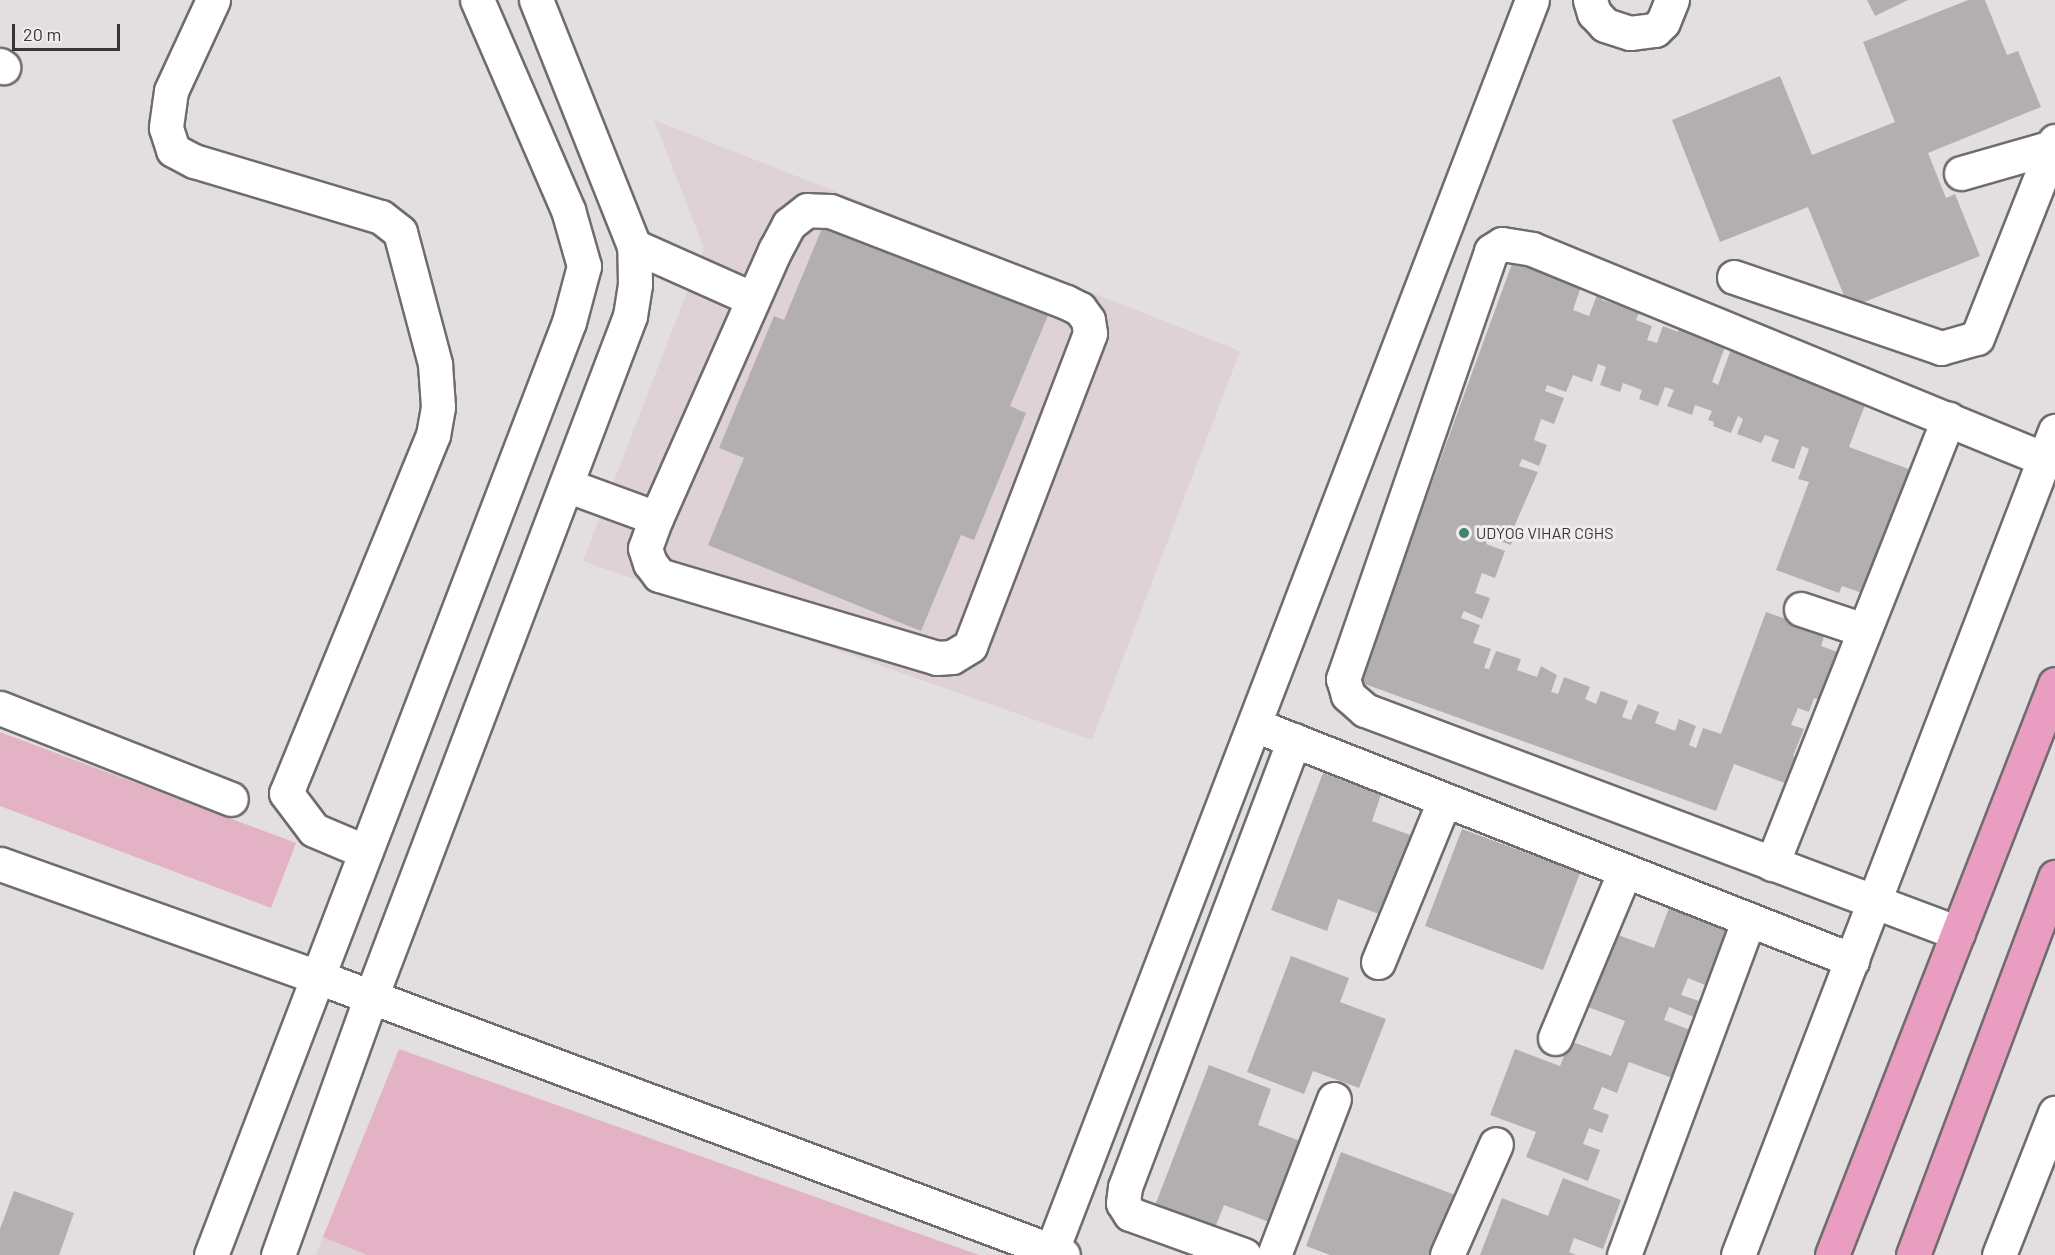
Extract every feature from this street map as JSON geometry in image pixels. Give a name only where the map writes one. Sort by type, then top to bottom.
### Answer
[{"type":"main road","points":[[1832,1255],[2055,684]]},
{"type":"main road","points":[[1913,1255],[2055,877]]},
{"type":"street","points":[[213,0],[171,91],[166,128],[173,150],[194,162],[381,217],[400,232],[435,364],[438,407],[433,435],[285,793],[314,830],[366,852]]},
{"type":"street","points":[[211,1255],[569,322],[584,266],[568,210],[477,0]]},
{"type":"street","points":[[281,1254],[371,997],[630,316],[635,285],[634,246],[536,0]]},
{"type":"street","points":[[0,864],[318,977],[1055,1254],[1532,0]]},
{"type":"street","points":[[1590,0],[1594,13],[1605,25],[1630,33],[1655,30],[1663,22],[1672,0]]},
{"type":"street","points":[[1961,172],[2054,144]]},
{"type":"street","points":[[1734,277],[1941,348],[1977,338],[2054,144]]},
{"type":"street","points":[[807,210],[830,211],[1066,302],[1080,309],[1088,320],[1090,333],[970,646],[952,657],[937,658],[659,575],[650,563],[645,548],[656,518],[753,299],[789,224],[807,210]]},
{"type":"street","points":[[1738,1255],[1874,903],[2050,445],[1948,419],[1532,249],[1502,244],[1491,251],[1343,679],[1348,695],[1365,710],[1874,903],[1958,933]]},
{"type":"street","points":[[634,246],[753,299]]},
{"type":"street","points":[[1772,864],[1948,419]]},
{"type":"street","points":[[566,485],[656,518]]},
{"type":"street","points":[[1801,609],[1864,630]]},
{"type":"street","points":[[0,708],[231,799]]},
{"type":"street","points":[[1255,724],[1444,801],[1852,960]]},
{"type":"street","points":[[1244,1255],[1130,1214],[1124,1195],[1294,740]]},
{"type":"street","points":[[1378,962],[1444,801]]},
{"type":"street","points":[[1555,1038],[1625,871]]},
{"type":"street","points":[[1624,1255],[1749,919]]},
{"type":"street","points":[[1274,1255],[1334,1099]]},
{"type":"street","points":[[1999,1255],[2046,1162],[2055,1113]]},
{"type":"street","points":[[1447,1255],[1496,1144]]},
{"type":"shaded area","points":[[654,120],[1240,351],[1092,740],[583,561],[704,248]]},
{"type":"shaded area","points":[[0,732],[296,843],[271,908],[0,806]]},
{"type":"shaded area","points":[[399,1049],[979,1255],[367,1255],[323,1237]]},
{"type":"shaded area","points":[[323,1237],[367,1255],[316,1255]]},
{"type":"building","points":[[1867,0],[1908,0],[1875,16]]},
{"type":"building","points":[[1968,0],[1985,0],[2007,55],[2018,51],[2041,107],[1928,153],[1946,198],[1955,194],[1980,256],[1849,308],[1808,207],[1720,242],[1672,120],[1780,76],[1812,155],[1895,122],[1863,42]]},
{"type":"building","points":[[825,221],[1049,313],[1010,406],[1026,413],[974,540],[961,535],[921,631],[708,545],[744,458],[719,448],[774,316],[784,320]]},
{"type":"building","name":"UDYOG VIHAR CGHS","points":[[1517,250],[1585,275],[1573,310],[1589,316],[1599,290],[1605,292],[1602,300],[1640,311],[1636,320],[1652,326],[1647,340],[1657,343],[1663,326],[1678,332],[1682,320],[1729,336],[1712,382],[1718,385],[1735,338],[1868,397],[1849,447],[1914,471],[1868,595],[1842,586],[1839,593],[1776,570],[1809,482],[1798,479],[1809,449],[1802,446],[1794,469],[1771,461],[1779,440],[1765,435],[1761,443],[1737,434],[1743,419],[1738,416],[1731,433],[1713,426],[1714,422],[1708,420],[1712,411],[1695,405],[1692,415],[1667,406],[1674,390],[1665,387],[1658,406],[1639,399],[1642,390],[1623,383],[1620,392],[1600,385],[1606,367],[1598,364],[1592,382],[1573,375],[1566,392],[1547,385],[1545,391],[1564,398],[1554,424],[1541,419],[1534,440],[1547,445],[1539,466],[1522,459],[1519,466],[1538,472],[1514,527],[1517,528],[1511,545],[1488,537],[1486,544],[1505,551],[1495,578],[1482,573],[1475,593],[1490,598],[1482,619],[1464,611],[1461,618],[1480,625],[1473,643],[1491,649],[1484,668],[1489,669],[1496,651],[1521,659],[1517,670],[1537,677],[1541,666],[1557,675],[1551,692],[1558,694],[1564,677],[1590,687],[1585,699],[1596,704],[1601,691],[1628,701],[1622,717],[1631,720],[1638,704],[1659,712],[1655,723],[1675,731],[1679,719],[1696,726],[1689,745],[1696,748],[1703,728],[1721,734],[1766,612],[1825,633],[1821,646],[1846,655],[1828,703],[1814,698],[1809,712],[1798,708],[1791,725],[1804,729],[1793,756],[1800,759],[1790,785],[1734,764],[1716,811],[1359,682]]},
{"type":"building","points":[[1323,773],[1381,795],[1372,821],[1421,839],[1390,918],[1338,899],[1327,931],[1271,910]]},
{"type":"building","points":[[1462,829],[1580,873],[1543,970],[1425,926]]},
{"type":"building","points":[[1669,908],[1731,932],[1710,987],[1688,978],[1681,995],[1702,1002],[1696,1018],[1669,1007],[1664,1020],[1693,1031],[1675,1079],[1629,1062],[1617,1093],[1602,1087],[1593,1109],[1609,1115],[1602,1133],[1589,1128],[1583,1144],[1600,1150],[1588,1181],[1526,1157],[1536,1132],[1490,1115],[1515,1049],[1560,1066],[1570,1041],[1611,1056],[1625,1021],[1580,1004],[1607,931],[1654,948]]},
{"type":"building","points":[[1291,956],[1349,978],[1340,1002],[1386,1019],[1359,1088],[1313,1071],[1304,1094],[1247,1072]]},
{"type":"building","points":[[1209,1065],[1271,1089],[1258,1125],[1305,1143],[1275,1224],[1224,1205],[1211,1238],[1151,1216]]},
{"type":"building","points":[[1341,1152],[1458,1196],[1436,1255],[1330,1255],[1306,1246]]},
{"type":"building","points":[[1563,1178],[1621,1200],[1603,1249],[1574,1238],[1569,1252],[1576,1255],[1480,1255],[1502,1198],[1548,1216]]},
{"type":"building","points":[[14,1191],[74,1213],[59,1255],[0,1255],[0,1229]]},
{"type":"place","name":"UDYOG VIHAR CGHS","points":[[1464,533]]}]
